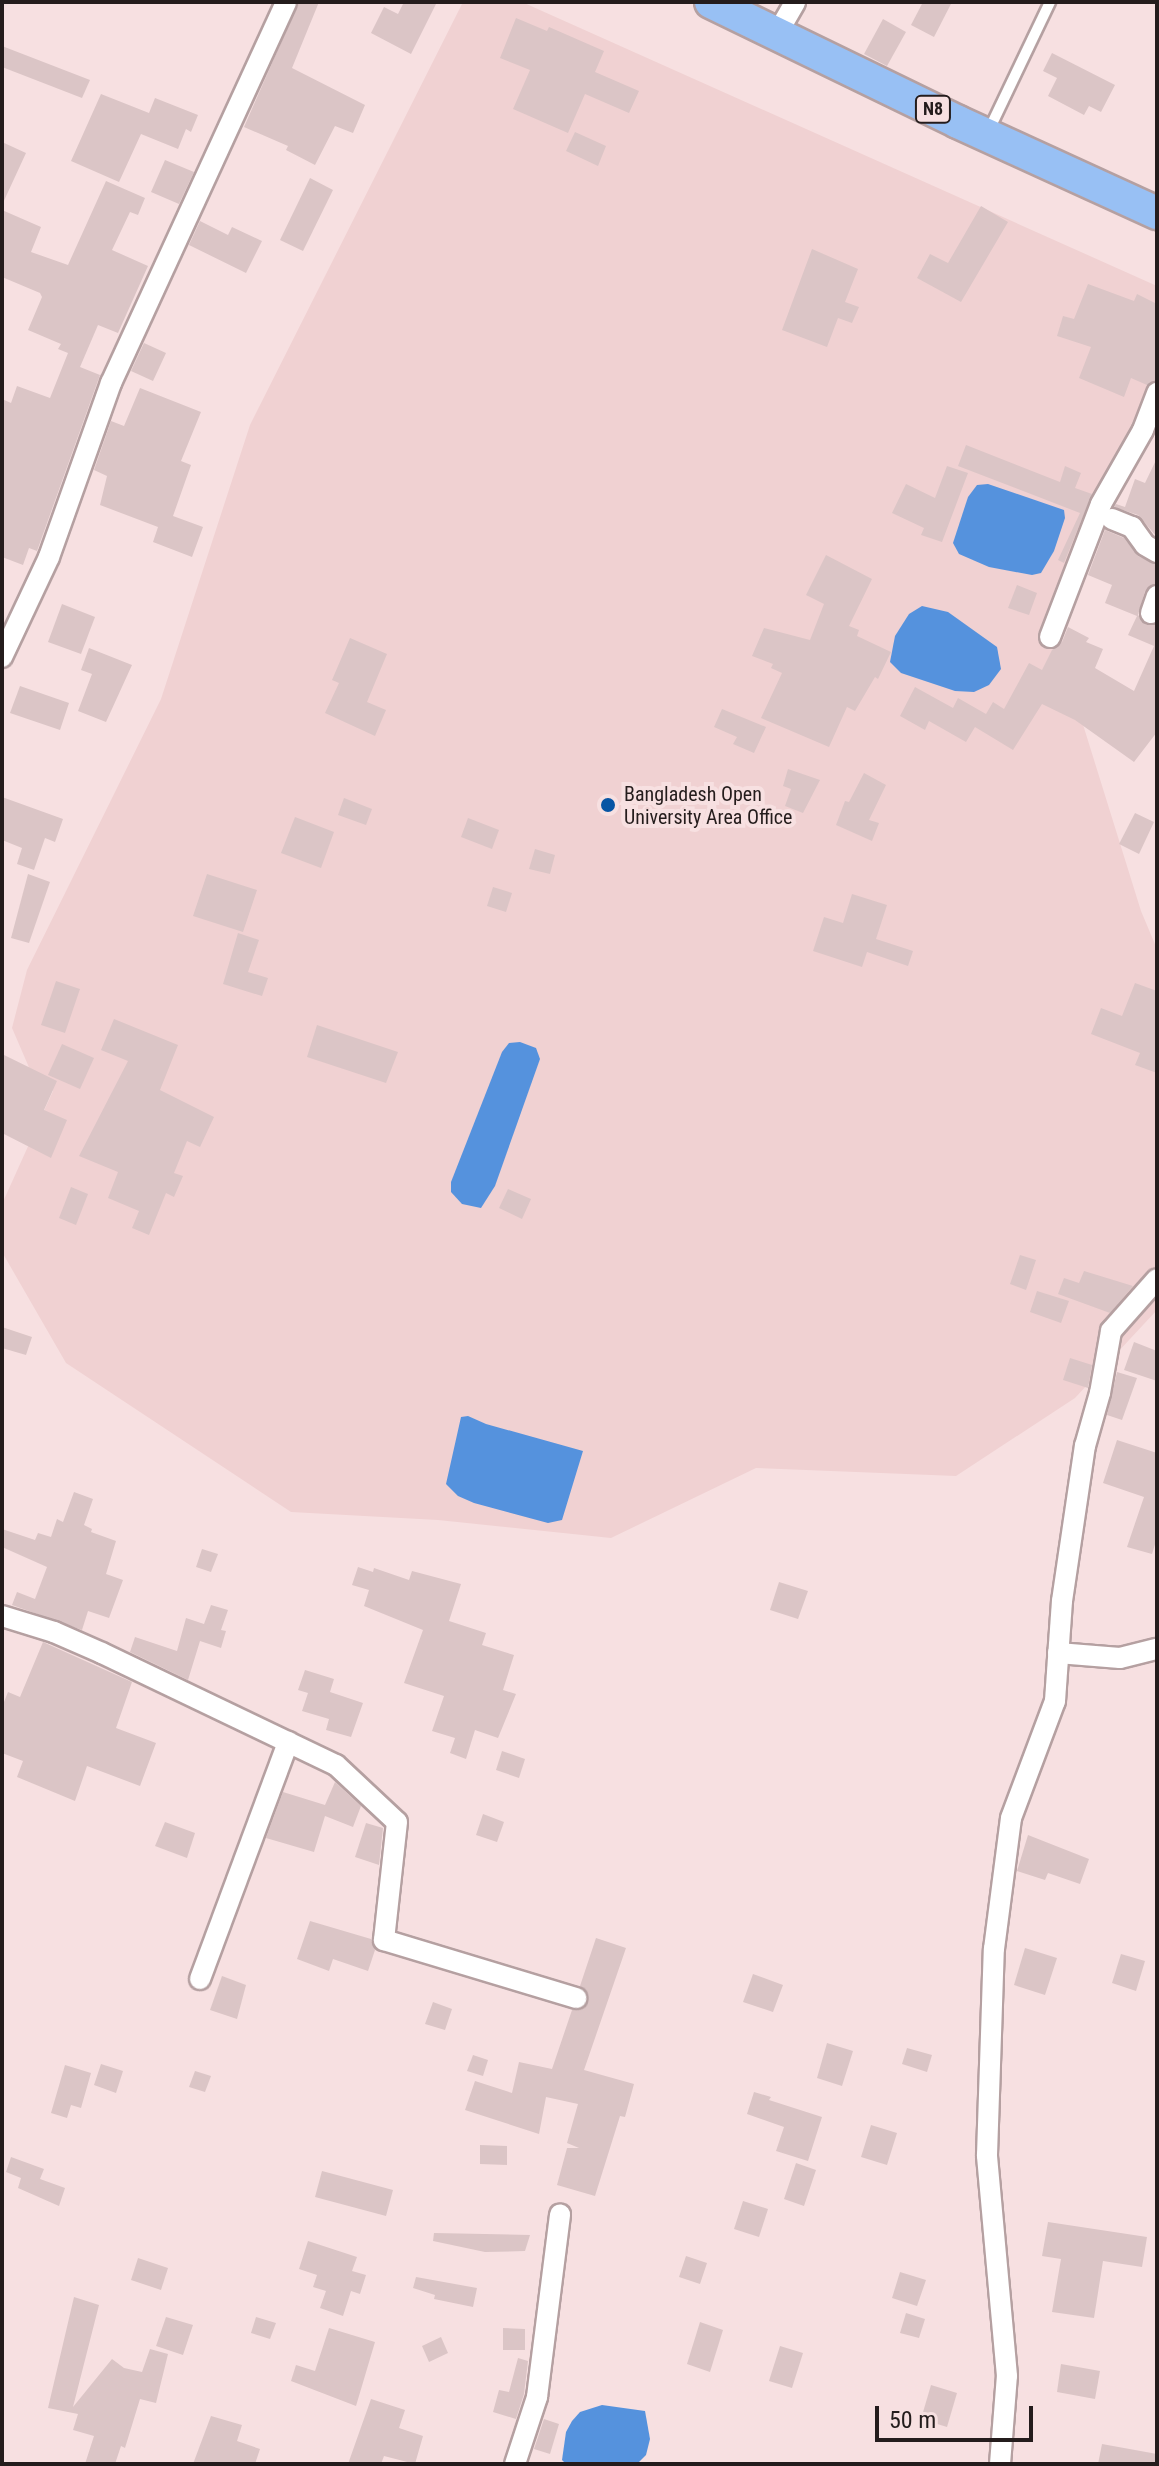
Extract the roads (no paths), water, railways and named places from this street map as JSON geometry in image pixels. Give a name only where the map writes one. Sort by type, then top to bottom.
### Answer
[{"type":"highway","name":"N8","points":[[711,2],[986,135],[1157,213]]},
{"type":"street","points":[[2,657],[49,557],[111,383],[286,2]]},
{"type":"street","points":[[778,32],[795,2]]},
{"type":"street","points":[[1050,637],[1101,504],[1143,430],[1157,393]]},
{"type":"street","points":[[1112,519],[1132,527],[1145,545],[1157,552]]},
{"type":"street","points":[[1000,2464],[1007,2376],[987,2155],[994,1949],[1011,1818],[1055,1701],[1058,1653],[1085,1446],[1100,1393],[1111,1331],[1157,1279]]},
{"type":"street","points":[[2,1616],[90,1648],[336,1765],[397,1822],[384,1940],[576,1998]]},
{"type":"street","points":[[1058,1653],[1120,1658],[1157,1649]]},
{"type":"street","points":[[200,1979],[288,1742]]},
{"type":"street","points":[[515,2464],[537,2397],[560,2214]]},
{"type":"lane","points":[[986,135],[1050,2]]},
{"type":"water","points":[[988,484],[1064,510],[1065,518],[1054,551],[1041,573],[1032,575],[989,567],[959,554],[953,543],[968,497],[977,485]]},
{"type":"water","points":[[922,606],[948,612],[997,647],[1001,669],[989,685],[974,692],[955,691],[901,673],[890,662],[895,636],[909,614]]},
{"type":"water","points":[[520,1042],[536,1048],[540,1059],[495,1186],[481,1208],[462,1204],[451,1192],[451,1182],[502,1052],[509,1043]]},
{"type":"water","points":[[468,1416],[486,1424],[583,1451],[562,1520],[548,1523],[474,1503],[458,1496],[446,1484],[461,1417]]},
{"type":"water","points":[[602,2405],[645,2411],[650,2439],[646,2455],[637,2464],[566,2464],[562,2460],[566,2432],[572,2421],[580,2412]]},
{"type":"place","name":"Bangladesh Open University Area Office","points":[[608,805]]}]
